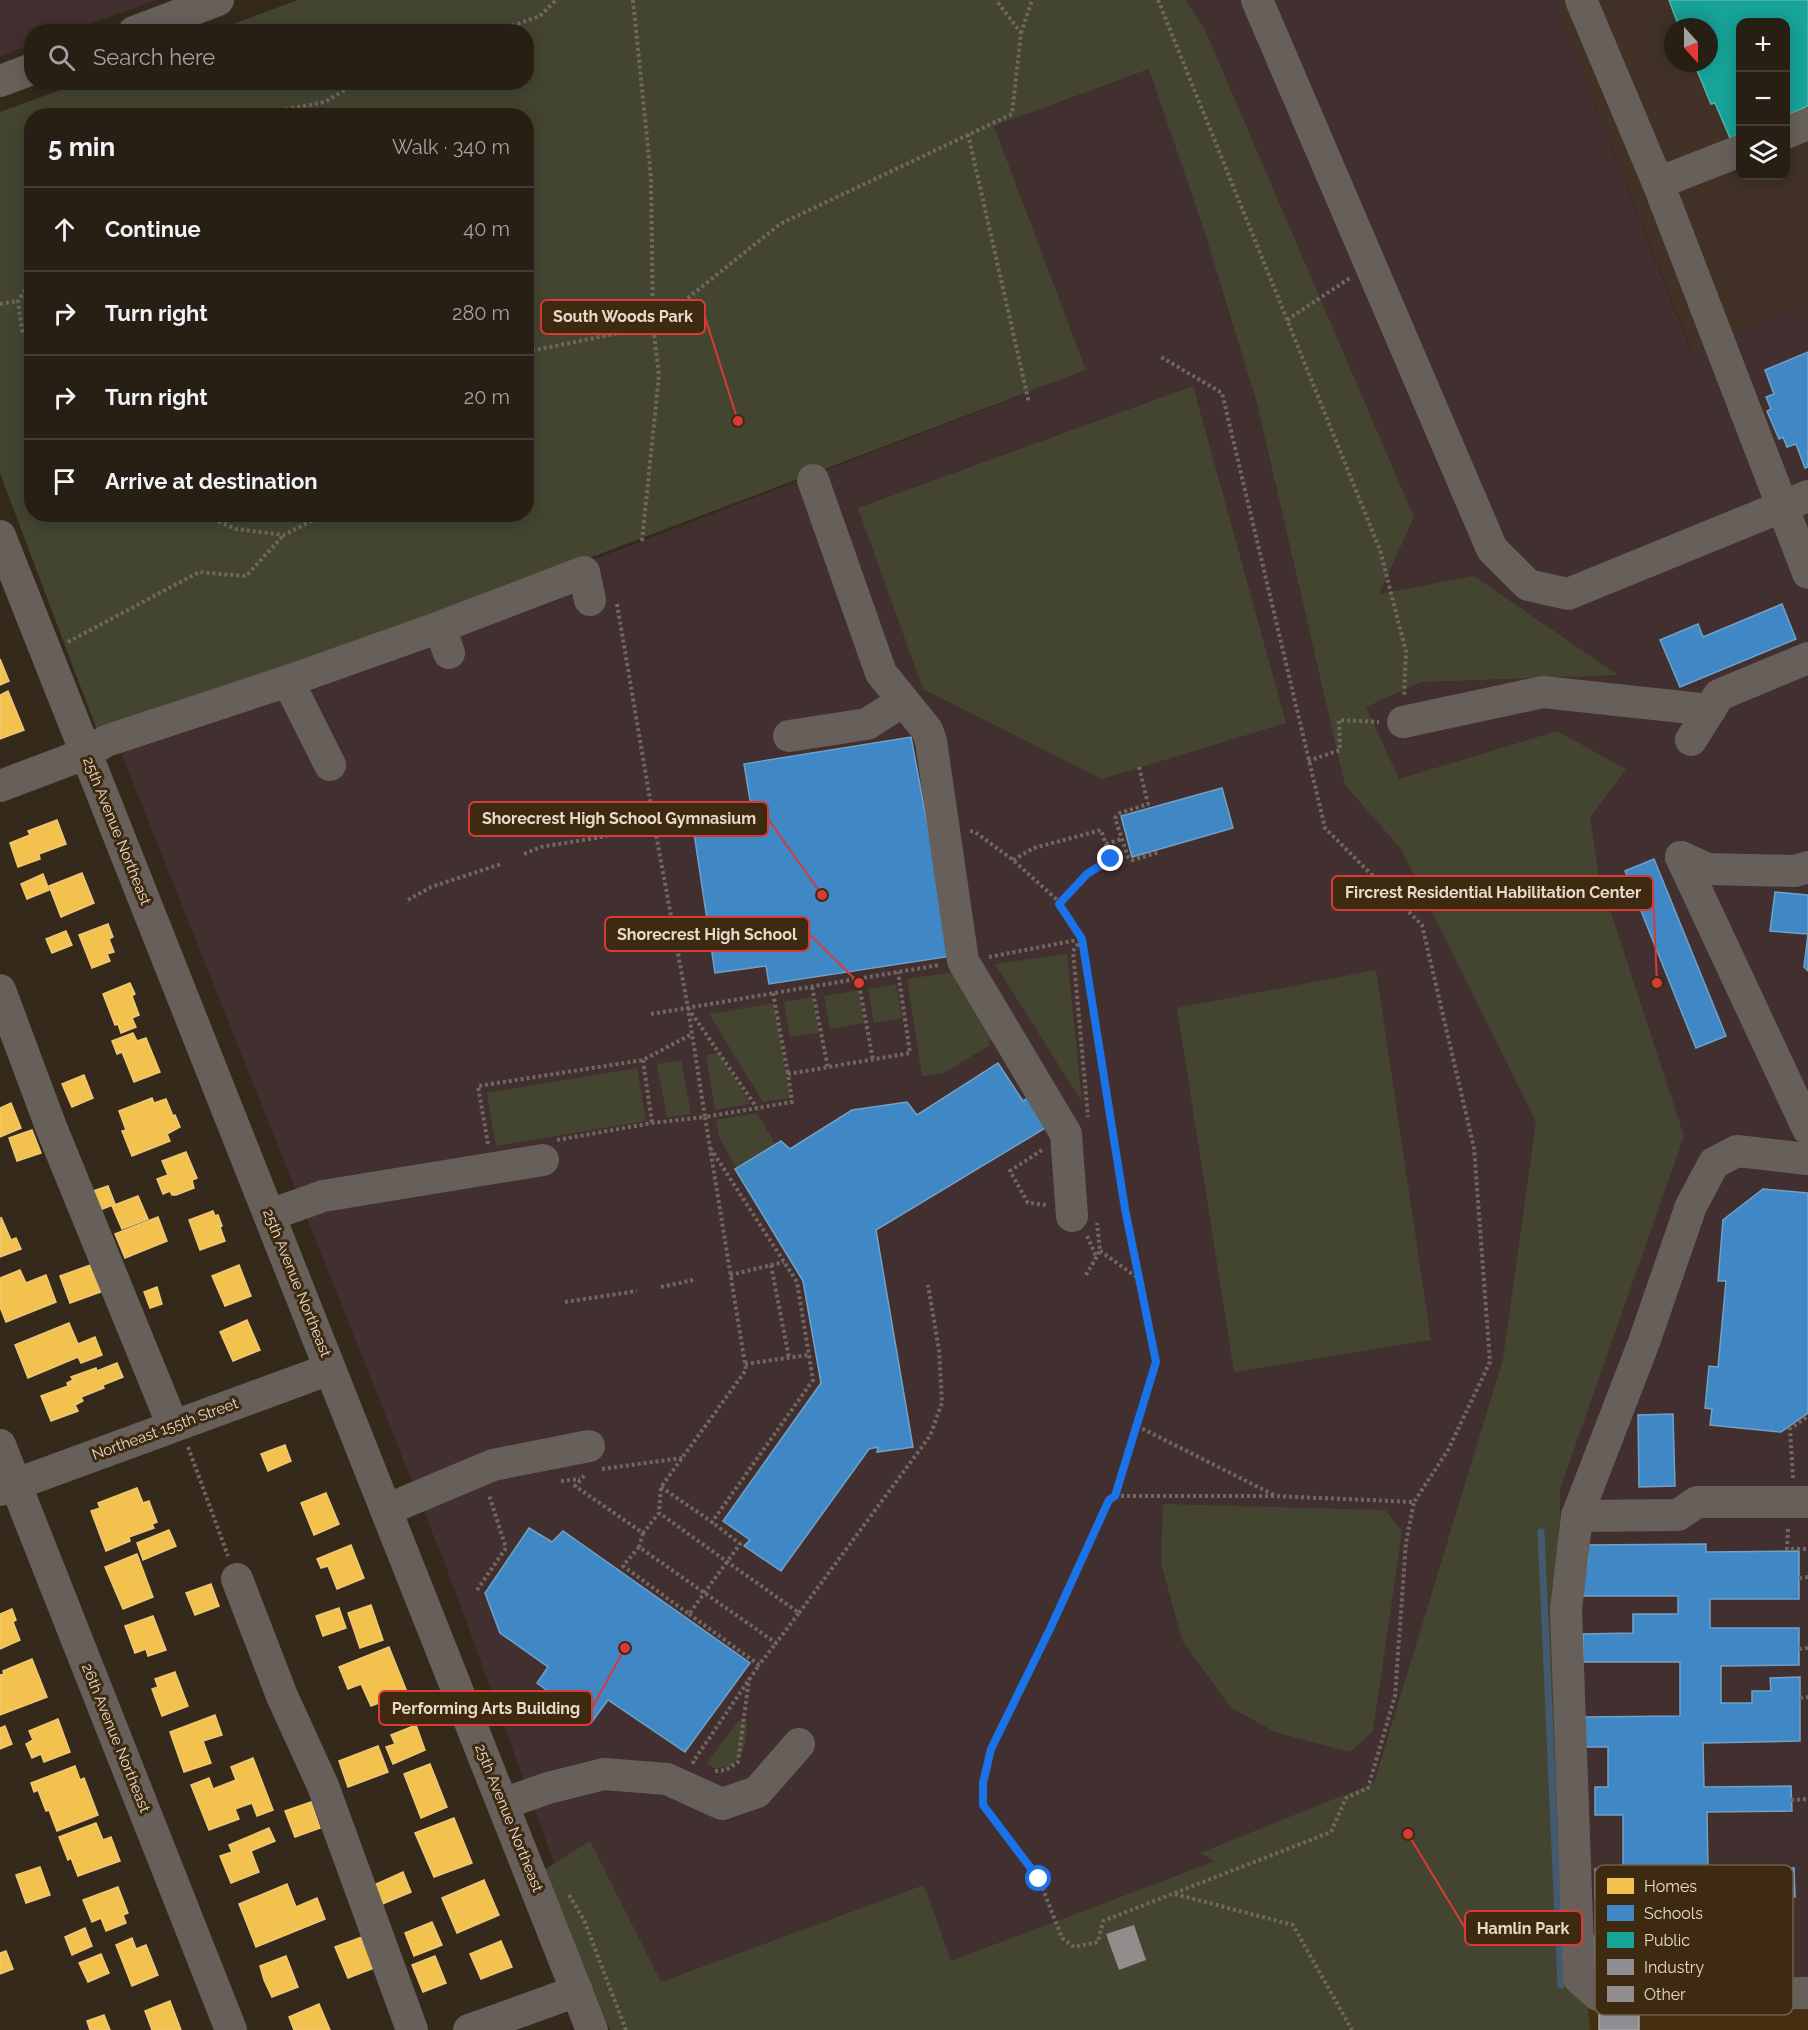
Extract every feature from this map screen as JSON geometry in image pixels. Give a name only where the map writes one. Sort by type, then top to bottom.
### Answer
[{"type":"street","points":[[147,24],[174,8],[218,0]]},
{"type":"street","points":[[1257,0],[1492,549],[1528,585],[1568,594],[1795,501]]},
{"type":"street","points":[[1581,0],[1795,501],[1808,573]]},
{"type":"street","points":[[0,81],[24,72]]},
{"type":"street","points":[[1790,131],[1808,124]]},
{"type":"street","points":[[1658,183],[1736,153]]},
{"type":"street","points":[[813,480],[881,673],[927,730],[931,741],[944,828],[975,959],[1066,1134],[1084,1215]]},
{"type":"street","name":"25th Avenue Northeast","points":[[0,536],[592,2030]]},
{"type":"street","points":[[0,786],[86,754],[106,741],[288,681],[444,640],[584,572],[603,597]]},
{"type":"street","points":[[1691,740],[1719,695],[1808,658]]},
{"type":"street","points":[[288,681],[330,765]]},
{"type":"street","points":[[1403,722],[1543,692],[1710,710]]},
{"type":"street","points":[[789,736],[867,724],[903,701]]},
{"type":"street","points":[[1595,1992],[1579,1978],[1566,1610],[1577,1516],[1644,1342],[1691,1206],[1714,1163],[1737,1151],[1807,1144],[1681,857],[1708,869],[1795,871],[1808,867]]},
{"type":"street","points":[[0,990],[51,1127],[176,1425]]},
{"type":"street","points":[[270,1215],[323,1196],[545,1151]]},
{"type":"street","name":"Northeast 155th Street","points":[[8,1487],[330,1369]]},
{"type":"street","name":"26th Avenue Northeast","points":[[0,1445],[8,1487],[231,2030]]},
{"type":"street","points":[[386,1510],[493,1465],[592,1462]]},
{"type":"street","points":[[1577,1516],[1678,1515],[1697,1502],[1797,1502]]},
{"type":"street","points":[[237,1579],[282,1696],[322,1786],[412,2030]]},
{"type":"street","points":[[503,1804],[548,1788],[604,1774],[667,1779],[722,1804],[757,1792],[800,1744]]},
{"type":"street","points":[[469,2030],[578,1991]]},
{"type":"street","points":[[1793,1993],[1808,1993]]},
{"type":"path","points":[[518,24],[540,16],[556,0]]},
{"type":"path","points":[[633,0],[651,178],[653,326],[659,375],[642,542]]},
{"type":"path","points":[[996,0],[1021,33]]},
{"type":"path","points":[[534,350],[653,326],[780,224],[1012,114],[1021,33],[1032,0]]},
{"type":"path","points":[[1158,0],[1380,550],[1406,652],[1403,722],[1340,720],[1340,750],[1308,762]]},
{"type":"path","points":[[293,108],[325,102],[345,90]]},
{"type":"path","points":[[968,134],[1029,403]]},
{"type":"path","points":[[1287,320],[1371,265]]},
{"type":"path","points":[[24,292],[18,301],[24,333]]},
{"type":"path","points":[[0,304],[18,301]]},
{"type":"path","points":[[1161,357],[1222,393],[1325,828],[1422,925],[1474,1148],[1490,1362],[1448,1450],[1414,1502],[1406,1542],[1395,1696],[1368,1788],[1346,1798],[1331,1832],[1103,1921],[1098,1942],[1074,1947],[1062,1938],[1039,1879],[983,1805],[983,1783],[991,1749],[1050,1629],[1109,1500],[1115,1496],[1274,1496],[1414,1502]]},
{"type":"path","points":[[220,522],[236,529],[284,535]]},
{"type":"path","points":[[68,642],[199,572],[246,576],[284,535],[309,522]]},
{"type":"path","points":[[603,597],[656,829],[688,1008],[746,1370],[661,1487],[659,1513],[643,1533],[639,1547],[622,1566],[759,1665]]},
{"type":"path","points":[[1139,767],[1148,804],[1120,813],[1115,818],[1128,857],[1132,860],[1160,852]]},
{"type":"path","points":[[944,828],[975,832],[1013,861],[1055,898],[1082,939],[1125,1209],[1156,1362],[1115,1496]]},
{"type":"path","points":[[632,832],[656,829]]},
{"type":"path","points":[[1013,861],[1034,848],[1101,830],[1111,859],[1087,874],[1059,904]]},
{"type":"path","points":[[524,854],[541,847],[607,836]]},
{"type":"path","points":[[1106,844],[1122,839]]},
{"type":"path","points":[[408,900],[431,887],[501,864]]},
{"type":"path","points":[[651,1014],[1082,939]]},
{"type":"path","points":[[1082,939],[1073,951],[1088,1119],[1083,1114]]},
{"type":"path","points":[[975,959],[993,967]]},
{"type":"path","points":[[788,1074],[910,1053],[898,972]]},
{"type":"path","points":[[858,979],[873,1060]]},
{"type":"path","points":[[812,987],[828,1068]]},
{"type":"path","points":[[545,1151],[652,1123],[705,1117],[792,1102],[773,993]]},
{"type":"path","points":[[688,1008],[757,1108]]},
{"type":"path","points":[[489,1152],[478,1086],[643,1060],[692,1034]]},
{"type":"path","points":[[643,1060],[652,1123]]},
{"type":"path","points":[[709,1145],[797,1282],[813,1380],[712,1522]]},
{"type":"path","points":[[1084,1215],[1100,1251],[1140,1279]]},
{"type":"path","points":[[1086,1275],[1100,1251]]},
{"type":"path","points":[[730,1275],[784,1262]]},
{"type":"path","points":[[771,1265],[789,1358]]},
{"type":"path","points":[[661,1287],[693,1280]]},
{"type":"path","points":[[698,1765],[693,1762],[749,1679],[930,1436],[942,1403],[939,1350],[928,1285]]},
{"type":"path","points":[[565,1302],[636,1291]]},
{"type":"path","points":[[745,1365],[808,1355]]},
{"type":"path","points":[[1808,1416],[1790,1430],[1797,1502],[1787,1549],[1808,1549]]},
{"type":"path","points":[[176,1425],[237,1579]]},
{"type":"path","points":[[1137,1426],[1274,1496]]},
{"type":"path","points":[[643,1533],[575,1486],[592,1462],[682,1458]]},
{"type":"path","points":[[560,1481],[581,1479]]},
{"type":"path","points":[[661,1487],[740,1544],[689,1614]]},
{"type":"path","points":[[477,1590],[506,1548],[489,1495],[498,1492]]},
{"type":"path","points":[[659,1513],[799,1613]]},
{"type":"path","points":[[639,1547],[776,1643]]},
{"type":"path","points":[[1799,1578],[1808,1577]]},
{"type":"path","points":[[1799,1649],[1808,1648]]},
{"type":"path","points":[[710,1772],[726,1770],[738,1762],[749,1679]]},
{"type":"path","points":[[1800,1698],[1808,1697]]},
{"type":"path","points":[[1791,1800],[1808,1799]]},
{"type":"path","points":[[567,1892],[584,1920],[626,2030]]},
{"type":"path","points":[[1173,1894],[1293,1925],[1352,2030]]},
{"type":"shaded area","points":[[0,0],[157,0],[89,24],[24,24],[24,47],[0,56]]},
{"type":"shaded area","points":[[1123,0],[1554,0],[1691,351],[1808,304],[1808,2008],[1793,2008],[1793,1865],[1595,1865],[1595,2002],[1537,2000],[1527,1742],[771,2030],[615,2030],[448,1572],[117,743],[1086,370],[994,126],[1149,69]]},
{"type":"shaded area","points":[[1554,0],[1808,0],[1808,304],[1692,351]]},
{"type":"shaded area","points":[[1587,2001],[1595,2001],[1595,2015],[1793,2015],[1793,2008],[1808,2008],[1808,2030],[1590,2030]]},
{"type":"green space","points":[[298,0],[1186,0],[1206,32],[1414,517],[1379,594],[1474,576],[1618,675],[1421,682],[1366,707],[1399,779],[1557,731],[1626,769],[1590,818],[1599,876],[1684,1136],[1560,1489],[1559,1711],[1590,2030],[610,2030],[544,1870],[590,1841],[661,1982],[924,1885],[951,1961],[1215,1861],[1200,1853],[1374,1783],[1503,1359],[1536,1122],[1401,849],[1345,785],[1257,403],[1205,233],[1149,69],[994,126],[1086,370],[106,741],[101,741],[0,473],[0,112],[60,90],[534,90],[534,24],[233,24]]},
{"type":"green space","points":[[1193,386],[1286,723],[1102,779],[923,689],[858,508]]},
{"type":"green space","points":[[1067,954],[1082,1102],[995,964]]},
{"type":"green space","points":[[1376,970],[1431,1340],[1234,1372],[1177,1008]]},
{"type":"green space","points":[[959,971],[999,1035],[988,1042],[990,1045],[944,1073],[922,1076],[907,979]]},
{"type":"green space","points":[[896,984],[902,1018],[874,1023],[868,989]]},
{"type":"green space","points":[[859,990],[864,1023],[830,1029],[824,996]]},
{"type":"green space","points":[[813,997],[819,1033],[790,1037],[784,1002]]},
{"type":"green space","points":[[774,1003],[790,1098],[763,1102],[709,1014]]},
{"type":"green space","points":[[719,1053],[750,1104],[715,1110],[706,1055]]},
{"type":"green space","points":[[681,1060],[691,1114],[667,1118],[657,1064]]},
{"type":"green space","points":[[637,1068],[646,1121],[496,1146],[487,1093]]},
{"type":"green space","points":[[757,1113],[775,1144],[736,1167],[719,1137],[716,1120]]},
{"type":"green space","points":[[1163,1504],[1385,1510],[1402,1531],[1373,1731],[1350,1752],[1275,1732],[1230,1707],[1182,1640],[1161,1563]]},
{"type":"green space","points":[[740,1719],[747,1724],[741,1753],[729,1767],[714,1768],[707,1763]]},
{"type":"building: Homes","points":[[0,659],[9,681],[0,685]]},
{"type":"building: Homes","points":[[8,691],[24,730],[0,739],[0,695]]},
{"type":"building: Homes","points":[[57,820],[66,844],[39,854],[40,859],[18,867],[10,843],[30,835],[28,831]]},
{"type":"building: Homes","points":[[82,873],[94,903],[61,917],[49,886]]},
{"type":"building: Homes","points":[[43,874],[49,890],[27,899],[21,884]]},
{"type":"building: Homes","points":[[108,924],[113,937],[109,939],[114,952],[107,954],[110,961],[92,968],[79,935]]},
{"type":"building: Homes","points":[[66,931],[72,945],[52,953],[46,939]]},
{"type":"building: Homes","points":[[130,983],[135,994],[132,996],[139,1015],[132,1018],[136,1027],[121,1033],[118,1024],[115,1025],[103,994]]},
{"type":"building: Homes","points":[[133,1033],[137,1041],[146,1038],[160,1072],[134,1082],[122,1052],[117,1054],[112,1041]]},
{"type":"building: Homes","points":[[84,1075],[93,1098],[72,1107],[62,1084]]},
{"type":"building: Homes","points":[[152,1098],[154,1103],[166,1099],[180,1127],[167,1134],[170,1141],[132,1156],[122,1131],[126,1130],[119,1111]]},
{"type":"building: Homes","points":[[11,1103],[21,1128],[0,1137],[0,1108]]},
{"type":"building: Homes","points":[[32,1130],[41,1153],[17,1161],[9,1138]]},
{"type":"building: Homes","points":[[186,1152],[197,1178],[192,1180],[194,1188],[176,1195],[172,1195],[170,1191],[163,1194],[157,1179],[168,1175],[162,1161]]},
{"type":"building: Homes","points":[[108,1186],[115,1204],[100,1210],[93,1191]]},
{"type":"building: Homes","points":[[138,1196],[148,1219],[122,1229],[112,1206]]},
{"type":"building: Homes","points":[[213,1211],[215,1216],[218,1215],[225,1241],[200,1250],[189,1220]]},
{"type":"building: Homes","points":[[1,1217],[11,1240],[16,1238],[21,1249],[0,1257]]},
{"type":"building: Homes","points":[[158,1217],[167,1241],[125,1258],[115,1234]]},
{"type":"building: Homes","points":[[96,1263],[106,1290],[70,1303],[60,1276]]},
{"type":"building: Homes","points":[[239,1265],[251,1296],[225,1306],[212,1276]]},
{"type":"building: Homes","points":[[20,1270],[26,1283],[46,1275],[56,1302],[6,1322],[0,1307],[0,1278]]},
{"type":"building: Homes","points":[[157,1287],[162,1304],[150,1308],[144,1292]]},
{"type":"building: Homes","points":[[247,1320],[260,1350],[233,1361],[220,1332]]},
{"type":"building: Homes","points":[[69,1323],[78,1344],[95,1337],[102,1355],[81,1363],[78,1357],[28,1378],[15,1345]]},
{"type":"building: Homes","points":[[117,1363],[123,1377],[81,1397],[83,1401],[75,1405],[78,1411],[51,1421],[41,1396],[68,1386],[67,1383],[73,1380],[71,1377],[96,1368],[97,1371]]},
{"type":"building: Homes","points":[[285,1445],[291,1461],[268,1471],[261,1454]]},
{"type":"building: Homes","points":[[137,1488],[143,1503],[149,1501],[157,1522],[152,1524],[154,1528],[129,1537],[130,1541],[106,1551],[91,1511],[100,1508],[98,1503]]},
{"type":"building: Homes","points":[[326,1493],[339,1524],[314,1535],[301,1503]]},
{"type":"building: Homes","points":[[169,1530],[176,1546],[143,1560],[137,1543]]},
{"type":"building: Homes","points":[[351,1545],[364,1578],[337,1589],[328,1566],[321,1568],[317,1559]]},
{"type":"building: Homes","points":[[137,1554],[153,1597],[123,1609],[105,1567]]},
{"type":"building: Homes","points":[[211,1584],[219,1606],[195,1615],[186,1593]]},
{"type":"building: Homes","points":[[371,1605],[383,1640],[360,1648],[348,1613]]},
{"type":"building: Homes","points":[[339,1608],[346,1628],[323,1636],[316,1616]]},
{"type":"building: Homes","points":[[12,1609],[16,1620],[13,1622],[20,1640],[0,1649],[0,1614]]},
{"type":"building: Homes","points":[[153,1616],[166,1650],[148,1656],[146,1649],[135,1653],[125,1626]]},
{"type":"building: Homes","points":[[389,1647],[407,1692],[371,1706],[361,1684],[348,1689],[339,1667]]},
{"type":"building: Homes","points":[[32,1659],[47,1697],[0,1715],[0,1675],[4,1674],[3,1671]]},
{"type":"building: Homes","points":[[175,1672],[188,1706],[162,1716],[152,1689],[158,1687],[155,1679]]},
{"type":"building: Homes","points":[[215,1715],[222,1735],[203,1741],[211,1763],[184,1772],[170,1732]]},
{"type":"building: Homes","points":[[58,1719],[70,1752],[44,1762],[41,1754],[32,1758],[26,1744],[33,1740],[29,1731]]},
{"type":"building: Homes","points":[[416,1725],[425,1750],[393,1764],[386,1747],[395,1744],[391,1735]]},
{"type":"building: Homes","points":[[5,1726],[12,1744],[0,1749],[0,1728]]},
{"type":"building: Homes","points":[[378,1746],[388,1772],[348,1787],[339,1761]]},
{"type":"building: Homes","points":[[253,1758],[273,1810],[257,1816],[252,1803],[235,1809],[239,1819],[209,1830],[191,1785],[209,1778],[213,1789],[236,1780],[231,1767]]},
{"type":"building: Homes","points":[[430,1764],[447,1807],[421,1818],[404,1774]]},
{"type":"building: Homes","points":[[75,1766],[80,1780],[84,1778],[98,1815],[57,1831],[49,1810],[46,1811],[38,1790],[34,1792],[31,1783]]},
{"type":"building: Homes","points":[[311,1802],[320,1828],[295,1837],[285,1811]]},
{"type":"building: Homes","points":[[454,1818],[472,1863],[434,1877],[415,1833]]},
{"type":"building: Homes","points":[[96,1823],[103,1840],[111,1837],[120,1861],[78,1876],[71,1858],[68,1860],[59,1837]]},
{"type":"building: Homes","points":[[269,1828],[275,1841],[251,1851],[259,1872],[231,1883],[220,1856],[232,1852],[229,1845]]},
{"type":"building: Homes","points":[[40,1867],[50,1895],[26,1903],[16,1875]]},
{"type":"building: Homes","points":[[403,1872],[411,1892],[380,1905],[372,1886]]},
{"type":"building: Homes","points":[[484,1880],[499,1915],[457,1933],[442,1898]]},
{"type":"building: Homes","points":[[287,1884],[296,1907],[317,1898],[325,1919],[256,1947],[239,1904]]},
{"type":"building: Homes","points":[[118,1887],[128,1913],[123,1915],[126,1923],[106,1931],[101,1918],[92,1922],[83,1900]]},
{"type":"building: Homes","points":[[432,1922],[442,1945],[414,1956],[405,1933]]},
{"type":"building: Homes","points":[[85,1928],[92,1946],[72,1955],[65,1937]]},
{"type":"building: Homes","points":[[362,1937],[374,1968],[348,1978],[335,1947]]},
{"type":"building: Homes","points":[[132,1938],[136,1949],[146,1945],[158,1975],[132,1986],[116,1945]]},
{"type":"building: Homes","points":[[501,1941],[512,1967],[481,1979],[470,1954]]},
{"type":"building: Homes","points":[[6,1951],[13,1969],[0,1974],[0,1953]]},
{"type":"building: Homes","points":[[101,1954],[109,1973],[88,1982],[79,1963]]},
{"type":"building: Homes","points":[[286,1956],[298,1987],[272,1997],[260,1966]]},
{"type":"building: Homes","points":[[435,1956],[446,1983],[423,1992],[412,1965]]},
{"type":"building: Homes","points":[[170,2001],[181,2030],[152,2030],[145,2011]]},
{"type":"building: Homes","points":[[319,2004],[330,2030],[294,2030],[289,2017]]},
{"type":"building: Homes","points":[[104,2015],[110,2030],[90,2030],[87,2021]]},
{"type":"building: Schools","points":[[1808,352],[1808,467],[1805,468],[1796,444],[1787,447],[1783,437],[1779,439],[1767,411],[1771,409],[1766,397],[1774,394],[1765,370]]},
{"type":"building: Schools","points":[[1782,604],[1796,639],[1680,687],[1660,640],[1698,624],[1703,637]]},
{"type":"building: Schools","points":[[911,737],[952,956],[769,984],[766,966],[715,973],[694,833],[754,824],[744,764]]},
{"type":"building: Schools","points":[[1222,788],[1233,828],[1132,857],[1121,816]]},
{"type":"building: Schools","points":[[1654,859],[1726,1036],[1696,1048],[1625,871]]},
{"type":"building: Schools","points":[[1775,892],[1808,895],[1808,934],[1770,931]]},
{"type":"building: Schools","points":[[1808,934],[1808,971],[1804,967]]},
{"type":"building: Schools","points":[[998,1063],[1023,1101],[1035,1094],[1052,1124],[876,1230],[913,1447],[877,1452],[878,1447],[869,1449],[781,1571],[744,1546],[750,1540],[723,1521],[821,1383],[803,1281],[735,1169],[781,1141],[790,1149],[852,1110],[907,1102],[917,1115]]},
{"type":"building: Schools","points":[[1763,1189],[1808,1193],[1808,1413],[1781,1432],[1710,1425],[1712,1409],[1705,1408],[1709,1366],[1718,1367],[1726,1281],[1718,1281],[1723,1220]]},
{"type":"building: Schools","points":[[1673,1414],[1675,1486],[1639,1487],[1638,1415]]},
{"type":"building: Schools","points":[[529,1528],[552,1542],[563,1531],[750,1663],[685,1752],[608,1700],[591,1723],[537,1683],[548,1667],[500,1633],[485,1593]]},
{"type":"building: Schools","points":[[1706,1544],[1706,1552],[1799,1551],[1799,1599],[1710,1599],[1710,1628],[1799,1628],[1799,1665],[1721,1666],[1721,1703],[1752,1703],[1752,1691],[1771,1691],[1770,1678],[1800,1677],[1800,1741],[1703,1743],[1704,1787],[1791,1786],[1792,1811],[1707,1812],[1708,1865],[1623,1865],[1623,1815],[1595,1815],[1595,1787],[1608,1787],[1608,1747],[1584,1747],[1584,1717],[1680,1716],[1680,1662],[1583,1662],[1583,1634],[1633,1633],[1633,1614],[1678,1614],[1678,1596],[1579,1596],[1579,1563],[1588,1563],[1588,1545]]},
{"type":"building: Schools","points":[[1793,1868],[1794,1868],[1795,1897],[1793,1897]]},
{"type":"building: Schools","points":[[1595,1936],[1595,1970],[1594,1970]]},
{"type":"building: Public","points":[[1669,0],[1808,0],[1808,106],[1790,114],[1790,18],[1736,18],[1736,136],[1730,138],[1715,103],[1711,104],[1698,72],[1718,72],[1718,18],[1676,18]]},
{"type":"building: Industry","points":[[1599,2015],[1639,2015],[1639,2030],[1599,2030]]},
{"type":"building: Other","points":[[1134,1925],[1146,1960],[1119,1970],[1106,1934]]},
{"type":"waterway","points":[[1541,1532],[1561,1985]]},
{"type":"place","name":"South Woods Park","points":[[738,421]]},
{"type":"place","name":"Shorecrest High School Gymnasium","points":[[822,895]]},
{"type":"place","name":"Shorecrest High School","points":[[859,983]]},
{"type":"place","name":"Fircrest Residential Habilitation Center","points":[[1657,983]]},
{"type":"place","name":"Performing Arts Building","points":[[625,1648]]},
{"type":"place","name":"Hamlin Park","points":[[1408,1834]]},
{"type":"route","points":[[1039,1879],[983,1805],[983,1783],[991,1749],[1050,1629],[1109,1500],[1115,1496],[1156,1362],[1125,1209],[1082,939],[1059,904],[1087,874],[1111,859]]}]
